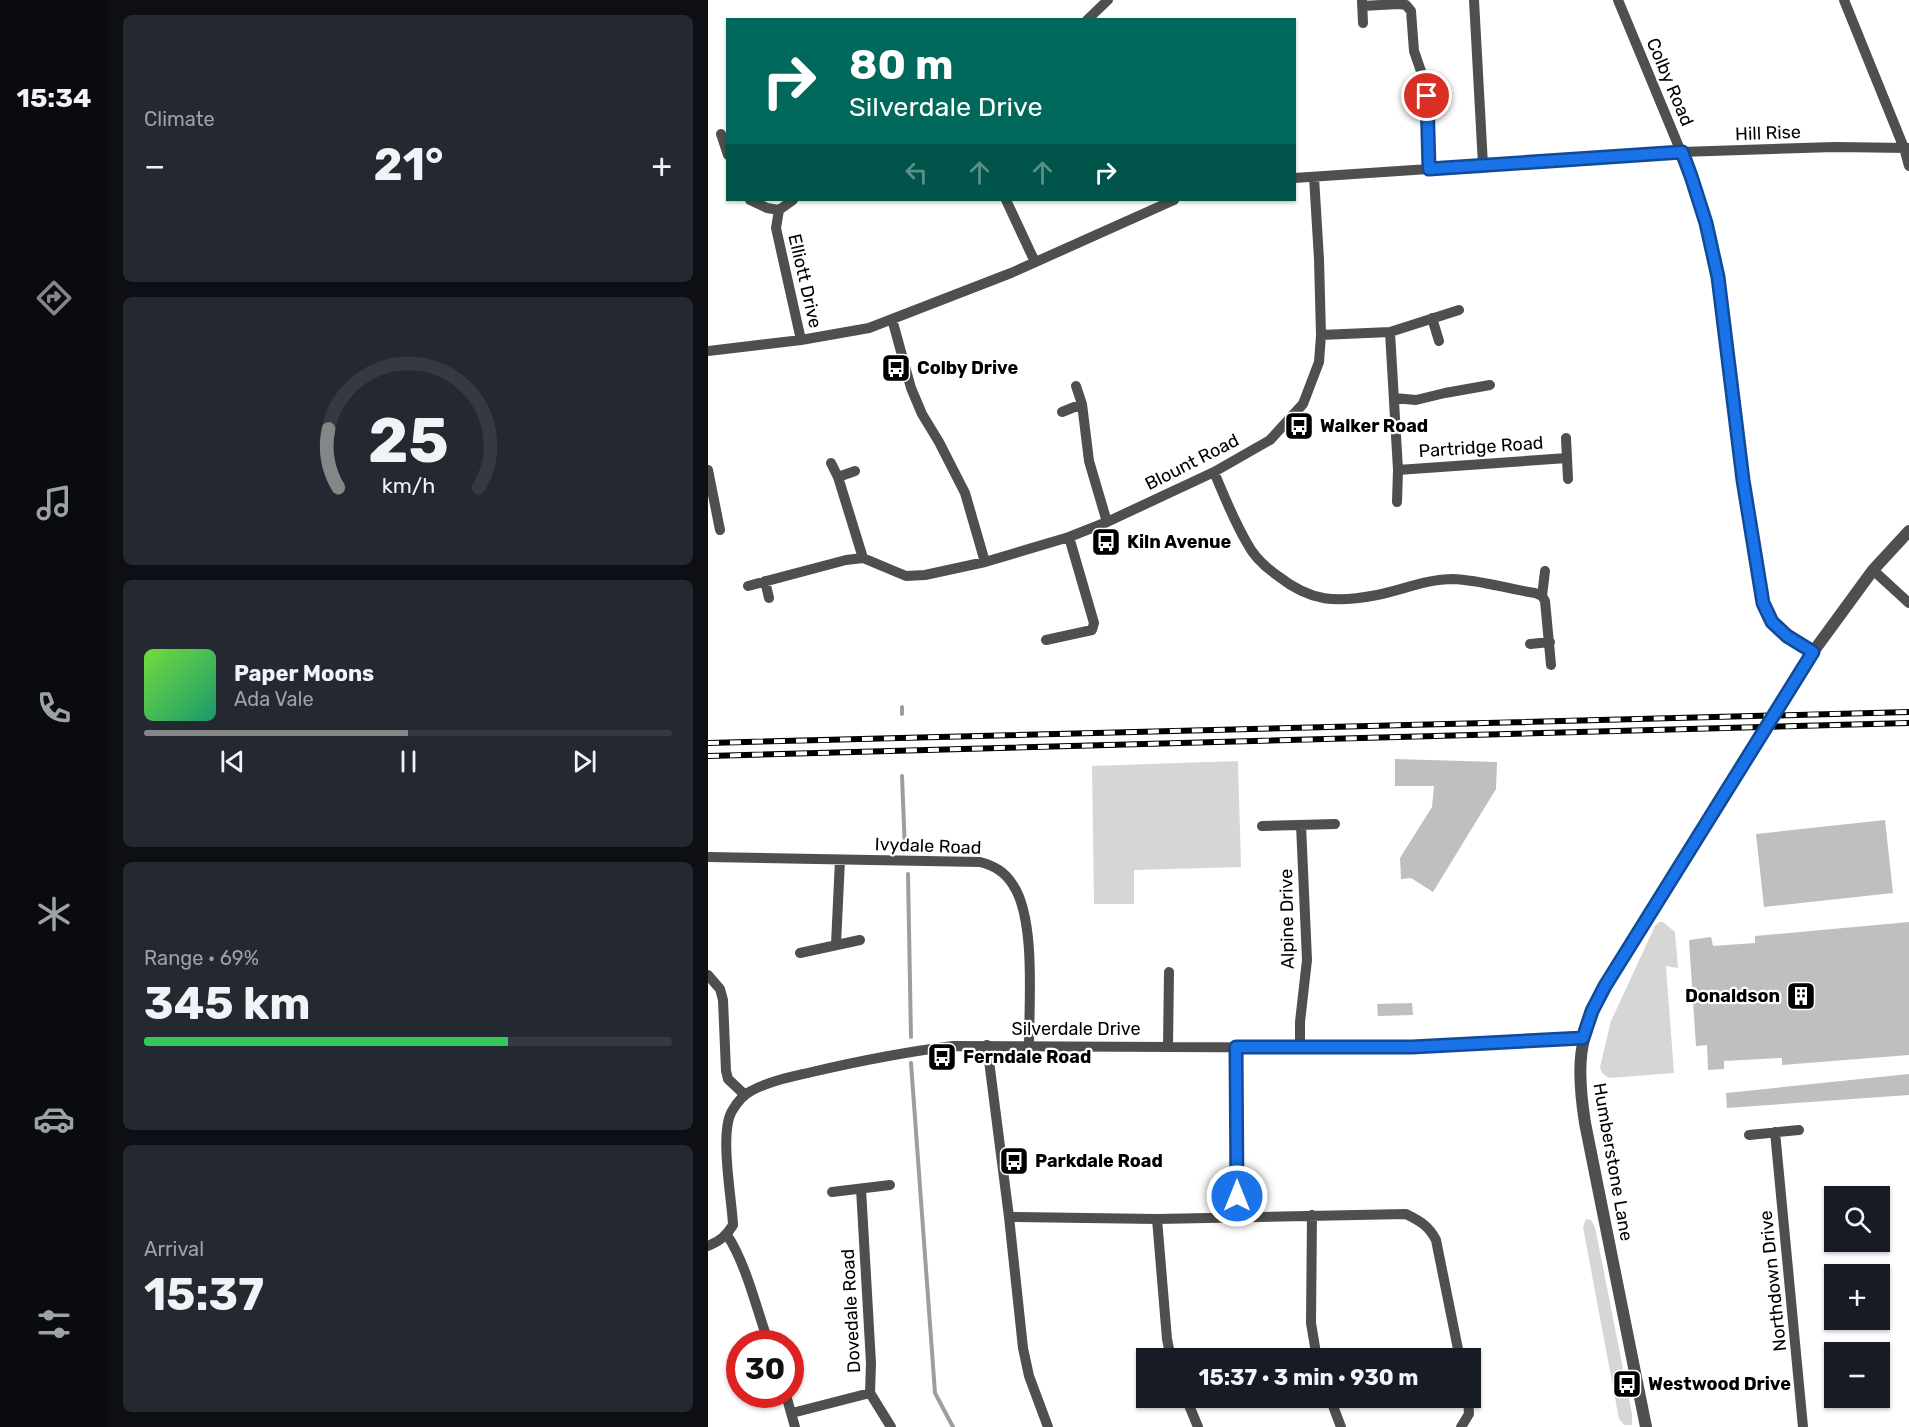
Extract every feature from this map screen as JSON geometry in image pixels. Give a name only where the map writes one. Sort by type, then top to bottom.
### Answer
[{"type":"street","points":[[1089,18],[1108,0]]},
{"type":"street","points":[[1296,178],[1483,165],[1474,0]]},
{"type":"street","name":"Colby Road","points":[[1618,0],[1682,152],[1706,223],[1718,277],[1743,480],[1763,603],[1772,622],[1787,636],[1813,652]]},
{"type":"street","points":[[1844,0],[1907,148],[1909,166]]},
{"type":"street","points":[[1363,23],[1362,3],[1406,5],[1411,11],[1414,51],[1427,96],[1429,169]]},
{"type":"street","points":[[721,134],[726,149]]},
{"type":"street","name":"Hill Rise","points":[[1483,165],[1682,152],[1835,147],[1907,148]]},
{"type":"street","name":"Blount Road","points":[[863,558],[906,576],[925,575],[985,562],[1069,537],[1107,522],[1214,472],[1270,440],[1303,404],[1319,362],[1321,335],[1319,259],[1314,177]]},
{"type":"street","points":[[752,201],[767,208],[780,210]]},
{"type":"street","name":"Elliott Drive","points":[[792,201],[780,210],[776,228],[801,340]]},
{"type":"street","points":[[1006,201],[1035,262]]},
{"type":"street","points":[[708,351],[801,340],[869,328],[1035,262],[1168,201]]},
{"type":"street","points":[[1321,335],[1390,332],[1459,310]]},
{"type":"street","points":[[1432,318],[1439,341]]},
{"type":"street","points":[[892,319],[911,388],[922,414],[965,493],[985,562]]},
{"type":"street","points":[[1390,332],[1398,470],[1397,502]]},
{"type":"street","points":[[1394,398],[1416,400],[1490,385]]},
{"type":"street","points":[[1076,386],[1082,404],[1089,461],[1107,522]]},
{"type":"street","points":[[1062,412],[1082,404]]},
{"type":"street","name":"Partridge Road","points":[[1566,438],[1568,479]]},
{"type":"street","name":"Partridge Road","points":[[1398,470],[1567,458]]},
{"type":"street","points":[[747,586],[846,560],[863,558],[838,477],[831,463]]},
{"type":"street","points":[[708,470],[712,515],[720,530]]},
{"type":"street","points":[[838,477],[855,471]]},
{"type":"street","points":[[1214,472],[1246,543],[1256,558],[1295,590],[1319,599],[1346,600],[1431,581],[1453,579],[1542,596]]},
{"type":"street","name":"Humberstone Lane","points":[[1646,1427],[1585,1123],[1580,1088],[1580,1054],[1583,1038],[1592,1011],[1605,986],[1813,652],[1873,570],[1909,531]]},
{"type":"street","points":[[1046,640],[1085,633],[1092,630],[1094,623],[1069,537]]},
{"type":"street","points":[[1873,570],[1909,603]]},
{"type":"street","points":[[1545,572],[1542,596],[1548,613],[1551,665]]},
{"type":"street","points":[[765,581],[769,598]]},
{"type":"street","points":[[1530,644],[1550,642]]},
{"type":"street","points":[[1262,826],[1335,824]]},
{"type":"street","name":"Alpine Drive","points":[[1300,1047],[1300,1022],[1307,960],[1301,825]]},
{"type":"street","name":"Ivydale Road","points":[[708,857],[980,862],[994,866],[1006,875],[1015,888],[1025,919],[1029,962],[1029,1045]]},
{"type":"street","points":[[836,944],[840,860]]},
{"type":"street","points":[[800,953],[860,940]]},
{"type":"street","points":[[1168,1046],[1169,972]]},
{"type":"street","points":[[708,975],[720,989],[723,1000],[728,1078],[745,1095],[731,1112],[727,1127],[733,1226],[719,1242],[708,1246]]},
{"type":"street","name":"Silverdale Drive","points":[[745,1095],[783,1079],[901,1052],[952,1046],[1412,1047],[1583,1038]]},
{"type":"street","points":[[987,1045],[1023,1348],[1029,1376],[1048,1427]]},
{"type":"street","points":[[1236,1047],[1237,1217]]},
{"type":"street","points":[[1749,1135],[1800,1130]]},
{"type":"street","name":"Northdown Drive","points":[[1775,1132],[1803,1427]]},
{"type":"street","points":[[832,1192],[890,1185]]},
{"type":"street","name":"Dovedale Road","points":[[861,1189],[871,1363],[870,1393],[891,1427]]},
{"type":"street","points":[[1009,1217],[1157,1219],[1406,1214],[1431,1229],[1437,1240],[1458,1348]]},
{"type":"street","points":[[1312,1215],[1311,1323],[1315,1348]]},
{"type":"street","points":[[1157,1219],[1169,1348]]},
{"type":"street","points":[[727,1235],[740,1260],[764,1330]]},
{"type":"street","points":[[792,1413],[870,1393]]},
{"type":"street","points":[[790,1408],[795,1427]]},
{"type":"street","points":[[1190,1408],[1198,1427]]},
{"type":"street","points":[[1334,1408],[1341,1427]]},
{"type":"street","points":[[1461,1427],[1469,1414],[1469,1408]]},
{"type":"shaded area","points":[[1238,761],[1241,867],[1134,870],[1134,904],[1094,904],[1092,766]]},
{"type":"shaded area","points":[[1663,922],[1675,932],[1678,968],[1666,966],[1674,1073],[1609,1078],[1602,1073],[1600,1067],[1611,1021],[1655,926]]},
{"type":"shaded area","points":[[1586,1219],[1591,1220],[1595,1227],[1632,1414],[1632,1425],[1624,1425],[1619,1419],[1583,1227]]},
{"type":"building","points":[[1395,759],[1497,762],[1496,789],[1433,892],[1411,878],[1401,879],[1400,858],[1432,807],[1434,786],[1395,786]]},
{"type":"building","points":[[1885,820],[1893,893],[1764,907],[1756,834]]},
{"type":"building","name":"Donaldson","points":[[1909,922],[1909,1055],[1782,1065],[1782,1058],[1724,1061],[1724,1069],[1708,1070],[1707,1045],[1696,1046],[1689,940],[1711,937],[1713,946],[1755,943],[1755,936]]},
{"type":"building","points":[[1412,1003],[1413,1015],[1378,1016],[1377,1004]]},
{"type":"building","points":[[1909,1074],[1909,1095],[1727,1108],[1726,1093]]},
{"type":"waterway","points":[[902,707],[902,714]]},
{"type":"waterway","points":[[902,776],[905,851]]},
{"type":"waterway","points":[[908,874],[911,1037]]},
{"type":"waterway","points":[[911,1063],[935,1393],[953,1427]]},
{"type":"railway","points":[[708,743],[1909,712]]},
{"type":"railway","points":[[708,756],[1909,723]]},
{"type":"place","name":"Colby Drive","points":[[896,368]]},
{"type":"place","name":"Walker Road","points":[[1299,426]]},
{"type":"place","name":"Kiln Avenue","points":[[1106,542]]},
{"type":"place","name":"Donaldson","points":[[1801,996]]},
{"type":"place","name":"Ferndale Road","points":[[942,1057]]},
{"type":"place","name":"Parkdale Road","points":[[1014,1161]]},
{"type":"place","name":"Westwood Drive","points":[[1627,1384]]},
{"type":"route","points":[[1237,1196],[1236,1047],[1412,1047],[1583,1038],[1592,1011],[1605,986],[1813,652],[1787,636],[1772,622],[1763,603],[1730,386],[1718,277],[1706,223],[1682,152],[1429,169],[1427,96]]}]
